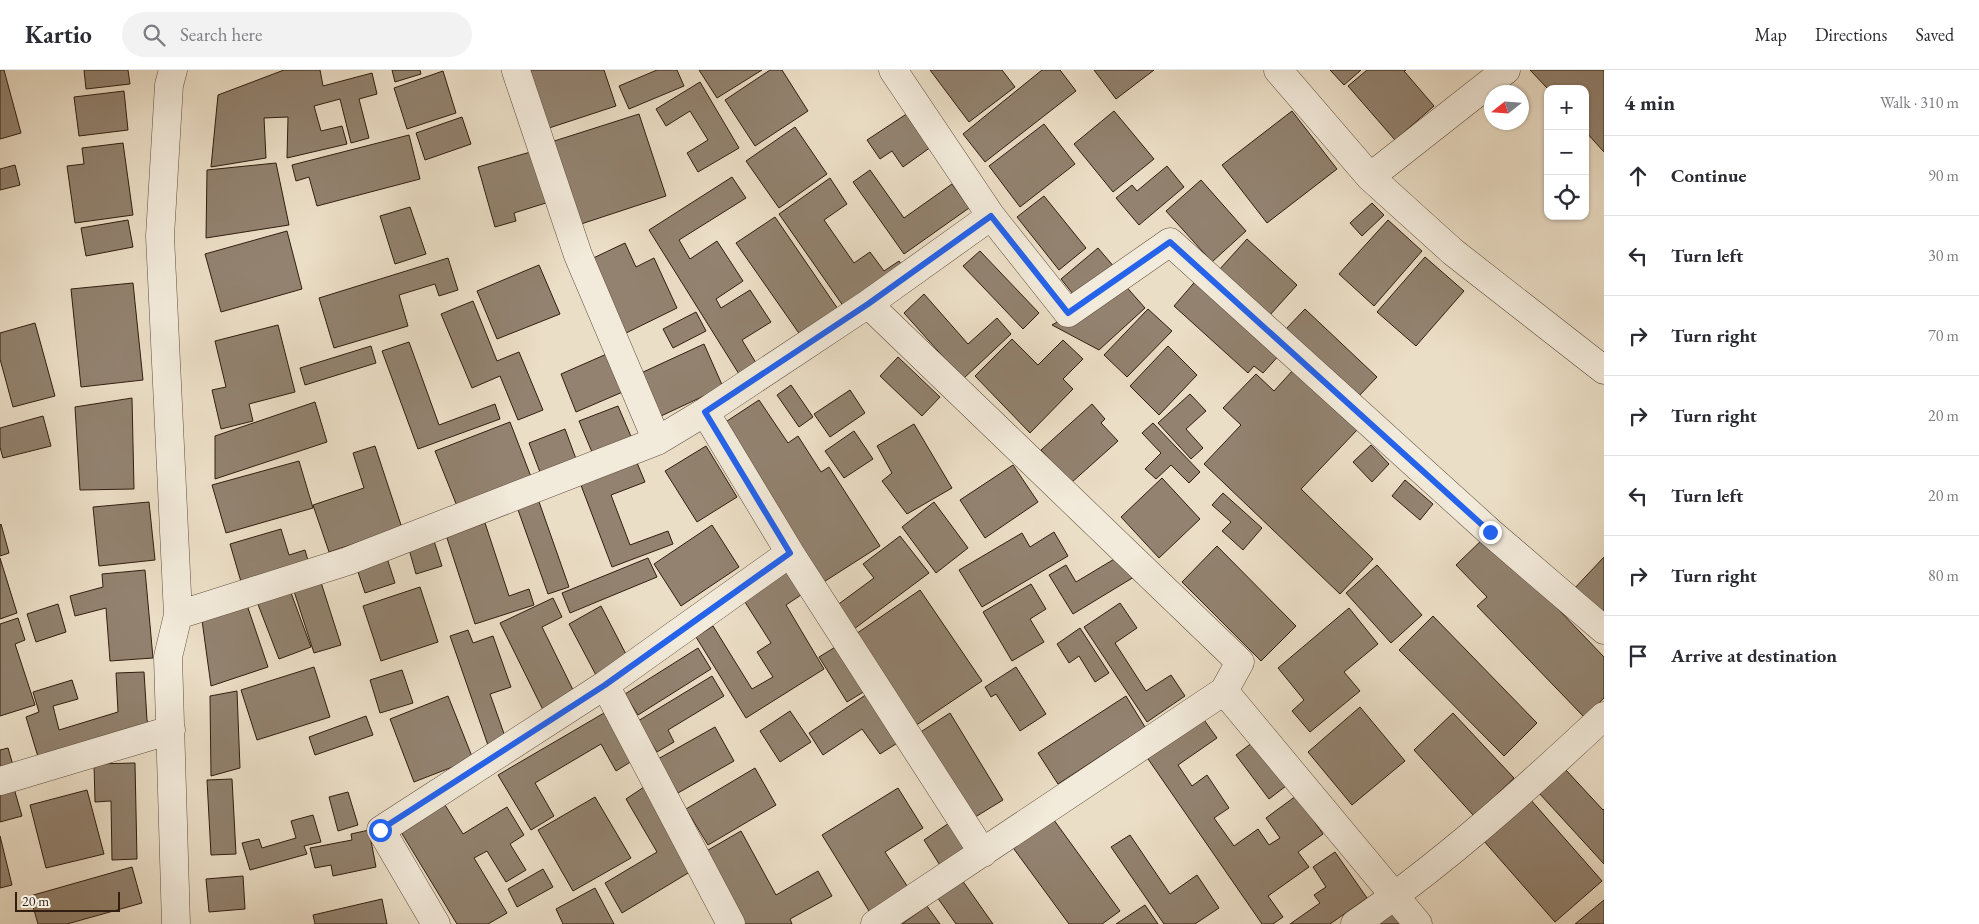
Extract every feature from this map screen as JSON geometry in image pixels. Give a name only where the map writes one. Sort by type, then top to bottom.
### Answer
[{"type":"street","points":[[173,70],[169,85],[160,236],[178,615],[168,657],[176,924]]},
{"type":"street","points":[[893,70],[991,216],[1068,313],[1170,242],[1490,532],[1604,630]]},
{"type":"street","points":[[1278,70],[1370,177],[1453,252],[1604,370]]},
{"type":"street","points":[[1370,177],[1506,70]]},
{"type":"street","points":[[516,71],[578,255],[657,441]]},
{"type":"street","points":[[178,615],[348,562],[657,441],[705,412],[868,304],[991,216]]},
{"type":"street","points":[[868,304],[1240,662],[1224,692],[875,924]]},
{"type":"street","points":[[705,412],[790,553],[983,853]]},
{"type":"street","points":[[436,924],[380,830],[605,685],[790,553]]},
{"type":"street","points":[[605,685],[731,924]]},
{"type":"street","points":[[1224,692],[1418,924]]},
{"type":"street","points":[[1355,924],[1396,896],[1519,795],[1604,716]]},
{"type":"street","points":[[0,781],[171,730]]},
{"type":"building","points":[[0,70],[4,70],[21,133],[0,139]]},
{"type":"building","points":[[84,70],[128,70],[130,84],[86,89]]},
{"type":"building","points":[[284,70],[320,70],[323,86],[372,73],[377,94],[359,99],[369,138],[351,143],[340,99],[314,106],[321,131],[342,126],[347,144],[287,158],[288,117],[264,118],[266,158],[211,167],[218,95]]},
{"type":"building","points":[[392,70],[420,70],[421,74],[395,82]]},
{"type":"building","points":[[527,70],[604,70],[616,106],[546,129]]},
{"type":"building","points":[[657,70],[677,70],[684,86],[629,109],[619,86]]},
{"type":"building","points":[[699,70],[762,70],[717,98]]},
{"type":"building","points":[[770,70],[782,70],[808,111],[755,146],[725,100]]},
{"type":"building","points":[[930,70],[1002,70],[1015,87],[969,122]]},
{"type":"building","points":[[1042,70],[1060,70],[1076,91],[985,162],[963,134]]},
{"type":"building","points":[[1094,70],[1154,70],[1116,99]]},
{"type":"building","points":[[1330,70],[1361,70],[1344,85]]},
{"type":"building","points":[[1367,70],[1406,70],[1404,71],[1434,106],[1395,140],[1348,86]]},
{"type":"building","points":[[1530,70],[1604,70],[1604,152],[1589,135],[1589,85],[1544,85]]},
{"type":"building","points":[[443,71],[456,113],[407,129],[394,88]]},
{"type":"building","points":[[700,82],[739,148],[698,172],[687,153],[708,140],[690,111],[666,126],[656,109]]},
{"type":"building","points":[[124,91],[128,130],[79,136],[74,97]]},
{"type":"building","points":[[1114,111],[1154,159],[1113,192],[1074,144]]},
{"type":"building","points":[[1292,111],[1337,169],[1267,223],[1222,165]]},
{"type":"building","points":[[908,113],[931,147],[903,167],[892,151],[880,159],[867,140]]},
{"type":"building","points":[[639,114],[666,196],[575,226],[548,143]]},
{"type":"building","points":[[462,117],[471,144],[425,160],[416,133]]},
{"type":"building","points":[[1044,124],[1075,164],[1020,207],[989,166]]},
{"type":"building","points":[[795,127],[827,174],[779,208],[746,161]]},
{"type":"building","points":[[409,135],[420,179],[317,206],[309,177],[296,181],[292,165]]},
{"type":"building","points":[[123,143],[133,215],[75,223],[67,166],[84,164],[82,148]]},
{"type":"building","points":[[534,151],[549,202],[514,213],[516,221],[495,227],[478,167]]},
{"type":"building","points":[[276,163],[289,225],[206,238],[207,170]]},
{"type":"building","points":[[15,165],[20,185],[0,190],[0,169]]},
{"type":"building","points":[[1167,166],[1184,187],[1139,225],[1116,198],[1132,185],[1137,191]]},
{"type":"building","points":[[870,170],[904,218],[952,184],[969,208],[904,254],[853,182]]},
{"type":"building","points":[[732,177],[746,198],[679,240],[690,259],[717,241],[743,281],[716,299],[721,308],[750,290],[771,322],[742,340],[761,371],[744,382],[649,230]]},
{"type":"building","points":[[830,178],[847,204],[824,220],[854,263],[870,252],[884,271],[899,261],[905,269],[846,310],[779,214]]},
{"type":"building","points":[[1201,180],[1246,231],[1212,262],[1166,211]]},
{"type":"building","points":[[1044,196],[1086,248],[1059,270],[1017,217]]},
{"type":"building","points":[[1372,203],[1384,215],[1362,236],[1350,223]]},
{"type":"building","points":[[410,207],[426,254],[395,264],[380,216]]},
{"type":"building","points":[[775,217],[840,312],[803,339],[736,243]]},
{"type":"building","points":[[128,220],[133,247],[86,256],[81,228]]},
{"type":"building","points":[[1388,220],[1422,251],[1374,306],[1339,274]]},
{"type":"building","points":[[287,231],[302,289],[221,312],[205,254]]},
{"type":"building","points":[[1247,239],[1297,285],[1269,316],[1219,270]]},
{"type":"building","points":[[625,243],[636,267],[654,258],[677,308],[622,335],[587,261]]},
{"type":"building","points":[[1098,248],[1115,268],[1077,299],[1061,279]]},
{"type":"building","points":[[980,251],[1039,313],[1023,329],[963,266]]},
{"type":"building","points":[[1425,257],[1464,291],[1416,346],[1377,312]]},
{"type":"building","points":[[448,258],[458,290],[439,296],[435,284],[399,295],[408,326],[334,348],[319,298]]},
{"type":"building","points":[[539,265],[560,314],[497,339],[477,291]]},
{"type":"building","points":[[1199,277],[1282,352],[1263,373],[1254,366],[1248,373],[1174,306]]},
{"type":"building","points":[[133,283],[143,380],[81,387],[71,289]]},
{"type":"building","points":[[1123,283],[1145,308],[1099,350],[1052,325]]},
{"type":"building","points":[[924,294],[968,344],[997,318],[1011,334],[963,379],[904,313]]},
{"type":"building","points":[[473,301],[497,361],[519,352],[543,410],[518,420],[500,376],[472,388],[441,314]]},
{"type":"building","points":[[1148,309],[1172,331],[1127,377],[1104,355]]},
{"type":"building","points":[[1305,309],[1377,377],[1357,398],[1285,330]]},
{"type":"building","points":[[696,312],[706,331],[673,348],[663,329]]},
{"type":"building","points":[[35,323],[55,396],[13,407],[0,359],[0,333]]},
{"type":"building","points":[[278,325],[295,392],[249,404],[253,421],[221,429],[212,390],[226,387],[215,341]]},
{"type":"building","points":[[1012,339],[1038,365],[1063,340],[1083,359],[1063,379],[1073,389],[1030,433],[975,376]]},
{"type":"building","points":[[409,342],[439,425],[495,404],[500,419],[418,449],[382,351]]},
{"type":"building","points":[[704,344],[723,387],[661,416],[641,373]]},
{"type":"building","points":[[371,346],[376,363],[305,385],[300,368]]},
{"type":"building","points":[[1168,346],[1197,375],[1159,415],[1130,386]]},
{"type":"building","points":[[609,353],[625,391],[576,412],[561,374]]},
{"type":"building","points":[[898,357],[940,397],[922,416],[880,376]]},
{"type":"building","points":[[1294,369],[1358,429],[1301,489],[1373,559],[1340,594],[1204,464],[1241,425],[1223,408],[1256,374],[1274,391]]},
{"type":"building","points":[[791,385],[813,417],[799,427],[777,395]]},
{"type":"building","points":[[850,390],[865,413],[830,437],[814,414]]},
{"type":"building","points":[[1190,394],[1206,411],[1186,429],[1203,448],[1191,459],[1158,423]]},
{"type":"building","points":[[132,398],[134,489],[80,490],[75,407]]},
{"type":"building","points":[[759,400],[788,443],[798,436],[821,472],[829,467],[880,546],[819,585],[718,427]]},
{"type":"building","points":[[315,402],[327,442],[215,479],[215,436]]},
{"type":"building","points":[[1092,404],[1105,419],[1101,423],[1118,441],[1071,483],[1041,450]]},
{"type":"building","points":[[618,406],[633,441],[594,457],[579,421]]},
{"type":"building","points":[[43,416],[51,446],[3,458],[0,447],[0,428]]},
{"type":"building","points":[[510,422],[533,482],[459,511],[435,451]]},
{"type":"building","points":[[1153,423],[1200,472],[1189,483],[1171,465],[1156,479],[1145,469],[1161,453],[1142,433]]},
{"type":"building","points":[[914,424],[952,488],[907,514],[882,481],[892,473],[877,446]]},
{"type":"building","points":[[565,429],[579,467],[543,480],[529,443]]},
{"type":"building","points":[[854,431],[873,459],[844,478],[825,451]]},
{"type":"building","points":[[1371,445],[1389,464],[1372,482],[1353,462]]},
{"type":"building","points":[[375,446],[402,528],[329,552],[313,505],[364,488],[353,453]]},
{"type":"building","points":[[706,446],[737,497],[697,522],[665,471]]},
{"type":"building","points":[[635,458],[645,482],[611,495],[630,545],[668,531],[673,544],[612,567],[579,480]]},
{"type":"building","points":[[299,461],[313,508],[226,533],[212,485]]},
{"type":"building","points":[[1013,465],[1038,502],[985,538],[960,500]]},
{"type":"building","points":[[1162,478],[1200,519],[1159,558],[1121,517]]},
{"type":"building","points":[[1405,480],[1433,504],[1420,520],[1392,496]]},
{"type":"building","points":[[1223,493],[1262,528],[1243,550],[1222,531],[1231,522],[1212,505]]},
{"type":"building","points":[[538,499],[569,587],[548,594],[517,507]]},
{"type":"building","points":[[149,502],[155,560],[99,566],[93,507]]},
{"type":"building","points":[[934,502],[968,548],[936,573],[902,527]]},
{"type":"building","points":[[485,523],[509,596],[529,589],[534,605],[475,624],[446,535]]},
{"type":"building","points":[[0,525],[9,553],[0,556]]},
{"type":"building","points":[[712,525],[739,567],[681,606],[654,564]]},
{"type":"building","points":[[281,529],[289,555],[305,550],[311,571],[244,592],[230,544]]},
{"type":"building","points":[[1054,532],[1068,556],[982,607],[959,570],[1022,533],[1030,547]]},
{"type":"building","points":[[1487,535],[1604,657],[1604,698],[1584,717],[1477,606],[1487,597],[1456,565]]},
{"type":"building","points":[[900,536],[929,573],[854,629],[836,606],[874,578],[863,564]]},
{"type":"building","points":[[433,538],[442,566],[416,574],[408,546]]},
{"type":"building","points":[[1217,546],[1296,626],[1261,661],[1182,582]]},
{"type":"building","points":[[385,552],[395,583],[365,593],[355,563]]},
{"type":"building","points":[[1121,555],[1134,577],[1073,614],[1049,575],[1066,565],[1076,582]]},
{"type":"building","points":[[1604,557],[1604,621],[1572,591]]},
{"type":"building","points":[[0,558],[17,613],[0,619]]},
{"type":"building","points":[[648,558],[657,577],[570,613],[562,593]]},
{"type":"building","points":[[1377,565],[1422,615],[1391,643],[1346,593]]},
{"type":"building","points":[[145,570],[153,658],[110,661],[106,608],[75,616],[70,596],[103,587],[102,574]]},
{"type":"building","points":[[787,572],[801,595],[786,605],[824,669],[746,718],[696,637],[713,626],[752,689],[773,677],[757,652],[771,643],[743,599]]},
{"type":"building","points":[[318,573],[341,645],[314,653],[291,582]]},
{"type":"building","points":[[287,582],[311,647],[279,659],[254,594]]},
{"type":"building","points":[[1031,584],[1046,609],[1030,619],[1044,642],[1012,661],[983,612]]},
{"type":"building","points":[[420,587],[438,642],[381,661],[363,606]]},
{"type":"building","points":[[920,590],[982,681],[915,726],[853,636]]},
{"type":"building","points":[[553,598],[562,617],[542,627],[577,698],[545,714],[500,623]]},
{"type":"building","points":[[246,602],[268,667],[211,686],[201,613]]},
{"type":"building","points":[[1120,603],[1137,628],[1115,643],[1146,691],[1171,675],[1185,696],[1147,722],[1084,627]]},
{"type":"building","points":[[58,604],[66,632],[36,642],[27,614]]},
{"type":"building","points":[[601,606],[629,660],[597,677],[569,624]]},
{"type":"building","points":[[1349,608],[1378,644],[1344,672],[1360,691],[1310,732],[1292,711],[1304,700],[1278,668]]},
{"type":"building","points":[[1433,616],[1537,723],[1504,756],[1399,650]]},
{"type":"building","points":[[18,618],[25,640],[15,644],[35,705],[0,716],[0,624]]},
{"type":"building","points":[[1080,628],[1109,673],[1095,682],[1079,656],[1069,663],[1057,644]]},
{"type":"building","points":[[468,630],[473,643],[493,636],[511,687],[490,694],[508,745],[490,751],[450,636]]},
{"type":"building","points":[[837,646],[865,691],[847,702],[819,657]]},
{"type":"building","points":[[698,648],[711,669],[638,715],[625,694]]},
{"type":"building","points":[[314,667],[330,717],[257,740],[241,690]]},
{"type":"building","points":[[1016,667],[1046,714],[1020,731],[996,694],[991,697],[985,687]]},
{"type":"building","points":[[402,670],[413,703],[380,713],[370,680]]},
{"type":"building","points":[[144,672],[149,727],[39,760],[26,717],[39,712],[33,692],[72,680],[78,699],[53,706],[59,730],[118,712],[116,673]]},
{"type":"building","points":[[712,676],[724,696],[668,730],[674,742],[657,752],[638,721]]},
{"type":"building","points":[[237,691],[240,768],[211,776],[210,696]]},
{"type":"building","points":[[867,694],[899,742],[880,754],[862,729],[823,755],[809,733]]},
{"type":"building","points":[[448,696],[473,759],[414,782],[390,719]]},
{"type":"building","points":[[1126,696],[1145,727],[1058,784],[1038,753]]},
{"type":"building","points":[[1360,707],[1405,761],[1352,805],[1308,752]]},
{"type":"building","points":[[790,711],[811,742],[780,762],[760,731]]},
{"type":"building","points":[[604,713],[632,761],[616,771],[601,744],[535,783],[554,816],[531,830],[498,775]]},
{"type":"building","points":[[950,713],[1003,800],[972,819],[919,733]]},
{"type":"building","points":[[1453,713],[1514,778],[1474,816],[1414,750]]},
{"type":"building","points":[[366,716],[373,735],[315,755],[309,737]]},
{"type":"building","points":[[1202,717],[1217,738],[1178,765],[1192,786],[1207,775],[1229,808],[1214,818],[1234,846],[1258,829],[1269,845],[1280,838],[1266,818],[1296,796],[1323,834],[1298,852],[1309,867],[1268,896],[1283,917],[1273,924],[1262,924],[1146,756]]},
{"type":"building","points":[[715,727],[734,761],[678,793],[658,759]]},
{"type":"building","points":[[1253,742],[1286,786],[1269,799],[1236,755]]},
{"type":"building","points":[[8,748],[15,772],[0,776],[0,750]]},
{"type":"building","points":[[135,763],[137,859],[112,860],[111,801],[95,802],[94,764]]},
{"type":"building","points":[[755,768],[776,805],[708,845],[686,809]]},
{"type":"building","points":[[1565,769],[1604,809],[1604,864],[1539,793]]},
{"type":"building","points":[[232,779],[236,854],[211,855],[207,780]]},
{"type":"building","points":[[13,785],[22,816],[0,822],[0,789]]},
{"type":"building","points":[[644,787],[693,870],[622,913],[605,883],[657,852],[626,799]]},
{"type":"building","points":[[898,788],[923,828],[885,852],[913,895],[874,919],[822,835]]},
{"type":"building","points":[[87,790],[104,854],[46,868],[30,805]]},
{"type":"building","points":[[348,792],[358,825],[338,831],[329,797]]},
{"type":"building","points":[[595,797],[631,858],[573,891],[538,830]]},
{"type":"building","points":[[1530,799],[1602,881],[1555,922],[1483,840]]},
{"type":"building","points":[[445,805],[463,834],[507,807],[524,835],[510,844],[526,870],[506,882],[487,851],[474,858],[507,913],[488,924],[457,924],[401,832]]},
{"type":"building","points":[[313,815],[321,842],[304,846],[307,854],[250,870],[242,843],[259,839],[262,848],[296,838],[291,821]]},
{"type":"building","points":[[1051,816],[1120,911],[1102,924],[1069,924],[1011,845]]},
{"type":"building","points":[[952,821],[971,851],[943,870],[924,840]]},
{"type":"building","points":[[369,830],[376,867],[333,876],[331,865],[315,868],[310,848],[352,840],[351,834]]},
{"type":"building","points":[[741,831],[776,895],[818,871],[832,896],[790,919],[792,924],[743,924],[703,853]]},
{"type":"building","points":[[1130,835],[1170,894],[1197,875],[1219,908],[1195,924],[1164,924],[1111,847]]},
{"type":"building","points":[[0,836],[12,885],[0,888]]},
{"type":"building","points":[[1335,852],[1367,898],[1330,924],[1290,924],[1320,903],[1314,895],[1326,887],[1313,867]]},
{"type":"building","points":[[132,867],[142,903],[67,924],[38,924],[30,896]]},
{"type":"building","points":[[543,869],[553,887],[517,907],[508,889]]},
{"type":"building","points":[[243,876],[245,909],[209,912],[206,879]]},
{"type":"building","points":[[962,880],[993,924],[956,924],[937,897]]},
{"type":"building","points":[[595,888],[614,924],[563,924],[556,909]]},
{"type":"building","points":[[382,899],[387,924],[315,924],[313,915]]},
{"type":"building","points":[[1604,900],[1604,924],[1575,924]]},
{"type":"building","points":[[1145,905],[1158,924],[1116,924]]},
{"type":"building","points":[[927,906],[940,924],[902,924]]},
{"type":"building","points":[[1393,906],[1408,924],[1372,924]]},
{"type":"route","points":[[380,830],[605,685],[790,553],[705,412],[868,304],[991,216],[1068,313],[1170,242],[1490,532]]}]
